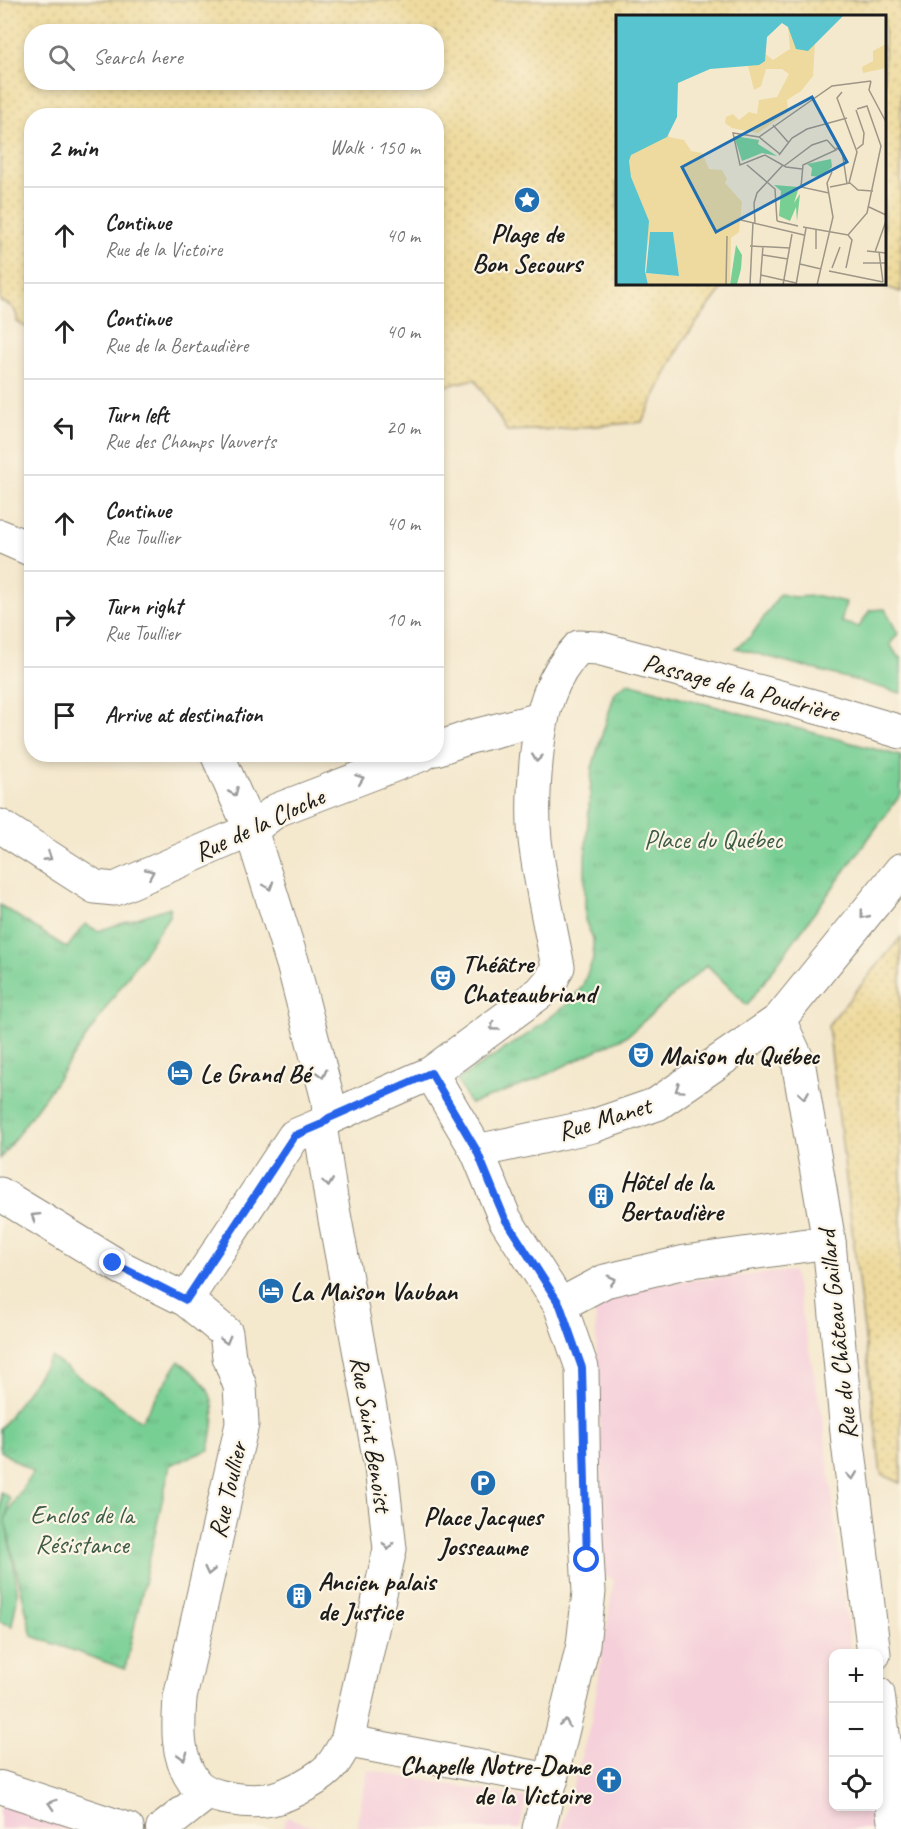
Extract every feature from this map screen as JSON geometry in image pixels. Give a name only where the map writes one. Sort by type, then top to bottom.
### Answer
[{"type":"street","points":[[0,536],[24,546]]},
{"type":"street","name":"Passage de la Poudrière","points":[[541,719],[548,695],[568,658],[579,648],[598,648],[901,732]]},
{"type":"street","points":[[186,1300],[294,1136],[431,1073],[541,992],[558,967],[535,839],[533,792],[541,719],[470,737],[444,746]]},
{"type":"street","name":"Rue Saint Benoist","points":[[208,1793],[224,1799],[272,1799],[305,1785],[332,1766],[347,1741],[390,1549],[381,1467],[331,1198],[324,1122],[328,1100],[293,964],[251,830],[221,762]]},
{"type":"street","name":"Rue de la Cloche","points":[[0,826],[95,887],[115,889],[251,830],[277,810],[402,762]]},
{"type":"street","points":[[779,1020],[901,870]]},
{"type":"street","name":"Rue Manet","points":[[477,1151],[593,1126],[657,1104],[779,1020]]},
{"type":"street","name":"Rue du Château Gaillard","points":[[779,1020],[798,1061],[828,1242],[848,1443],[874,1649]]},
{"type":"street","points":[[431,1073],[477,1151],[505,1219],[560,1305],[582,1368],[584,1498],[589,1592],[584,1645],[539,1829]]},
{"type":"street","name":"Rue Toullier","points":[[0,1194],[120,1267],[186,1300],[226,1333],[230,1357],[240,1386],[242,1424],[180,1698],[178,1736],[183,1761],[195,1784],[208,1793]]},
{"type":"street","points":[[560,1305],[605,1281],[686,1262],[828,1242]]},
{"type":"street","points":[[880,1703],[895,1829]]},
{"type":"street","points":[[347,1741],[552,1780]]},
{"type":"street","points":[[0,1787],[128,1829]]},
{"type":"street","points":[[162,1829],[208,1793]]},
{"type":"shaded area","points":[[793,1271],[823,1418],[851,1649],[829,1649],[829,1811],[878,1811],[886,1819],[886,1829],[561,1829],[592,1718],[614,1579],[597,1575],[601,1461],[599,1459],[595,1307],[597,1299],[650,1284]]},
{"type":"shaded area","points":[[368,1770],[527,1798],[520,1829],[357,1829]]},
{"type":"shaded area","points":[[0,1798],[93,1829],[0,1829]]},
{"type":"shaded area","points":[[287,1817],[319,1829],[282,1829]]},
{"type":"green space","points":[[780,594],[793,597],[818,596],[846,602],[841,622],[859,627],[870,610],[885,609],[898,634],[890,644],[898,657],[901,657],[901,693],[736,648],[751,636]]},
{"type":"green space","name":"Place du Québec","points":[[628,683],[901,756],[901,794],[747,1005],[707,965],[628,1035],[529,1083],[470,1104],[457,1080],[527,1035],[566,1005],[582,987],[593,959],[593,939],[585,920],[585,859],[592,768],[615,692]]},
{"type":"green space","points":[[0,905],[67,948],[85,924],[98,931],[170,907],[169,916],[0,1159]]},
{"type":"green space","name":"Enclos de la Résistance","points":[[51,1357],[141,1421],[179,1361],[201,1380],[212,1399],[213,1421],[209,1450],[170,1465],[125,1669],[32,1636],[5,1521],[8,1511],[33,1472],[0,1451],[0,1429]]},
{"type":"green space","points":[[1,1492],[10,1498],[7,1522],[17,1586],[12,1626],[0,1622]]},
{"type":"sand","name":"Plage de Bon Secours","points":[[0,0],[901,0],[901,292],[880,285],[886,285],[886,15],[616,15],[616,285],[734,285],[724,286],[682,342],[642,422],[507,431],[475,379],[444,386],[444,108],[24,108],[24,326],[17,322],[13,308],[0,301]]},
{"type":"sand","points":[[901,937],[901,1483],[881,1474],[828,1025]]},
{"type":"place","name":"Plage de Bon Secours","points":[[527,200]]},
{"type":"place","name":"Théâtre Chateaubriand","points":[[443,978]]},
{"type":"place","name":"Maison du Québec","points":[[641,1055]]},
{"type":"place","name":"Le Grand Bé","points":[[180,1073]]},
{"type":"place","name":"Hôtel de la Bertaudière","points":[[601,1196]]},
{"type":"place","name":"La Maison Vauban","points":[[271,1291]]},
{"type":"place","name":"Place Jacques Josseaume","points":[[483,1483]]},
{"type":"place","name":"Ancien palais de Justice","points":[[299,1596]]},
{"type":"place","name":"Chapelle Notre-Dame de la Victoire","points":[[609,1780]]},
{"type":"route","points":[[113,1263],[186,1300],[294,1136],[431,1073],[477,1151],[505,1219],[560,1305],[582,1368],[587,1560]]}]
